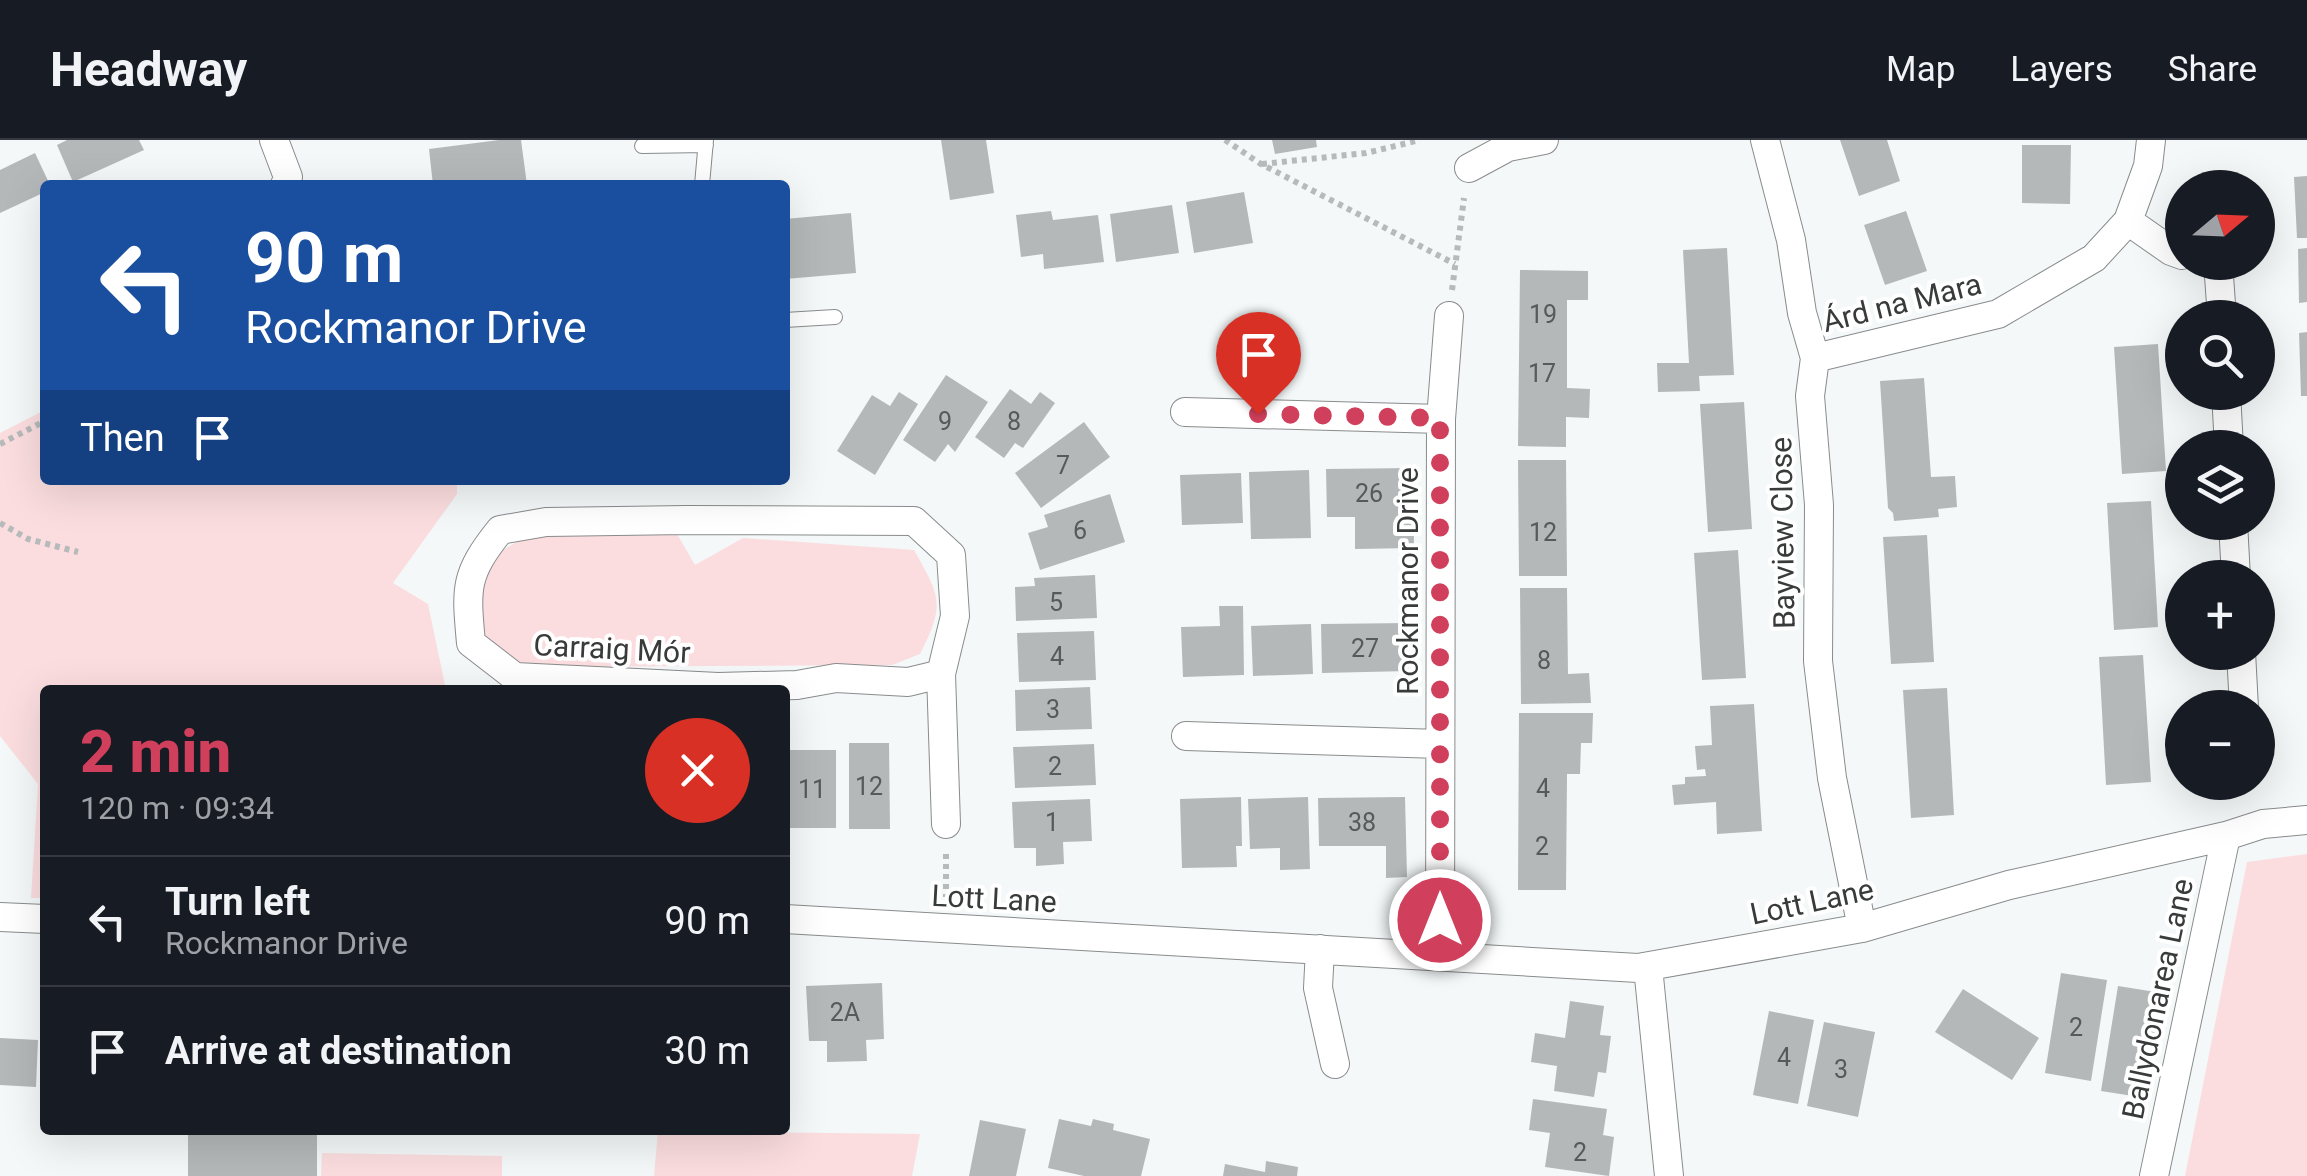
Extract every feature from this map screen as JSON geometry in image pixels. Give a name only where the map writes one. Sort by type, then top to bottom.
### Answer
[{"type":"street","points":[[274,140],[287,180]]},
{"type":"street","points":[[1469,168],[1508,148],[1544,140]]},
{"type":"street","name":"Bayview Close","points":[[1765,140],[1815,358],[1810,396],[1819,505],[1818,661],[1832,778],[1862,928]]},
{"type":"street","name":"Árd na Mara","points":[[1815,358],[1998,314],[2094,258],[2128,221],[2148,166],[2151,140]]},
{"type":"street","points":[[2128,221],[2165,247]]},
{"type":"street","name":"Rockmanor Drive","points":[[1440,956],[1440,418],[1448,316]]},
{"type":"street","points":[[1185,412],[1440,418]]},
{"type":"street","name":"Carraig Mór","points":[[695,685],[515,677],[472,643],[466,593],[476,559],[500,530],[546,522],[914,522],[951,554],[955,616],[941,674],[946,824]]},
{"type":"street","name":"Carraig Mór","points":[[790,686],[836,678],[908,682],[941,674]]},
{"type":"street","points":[[1186,736],[1440,744]]},
{"type":"street","name":"Lott Lane","points":[[790,920],[1648,967],[1862,928],[2009,885],[2226,836],[2263,824],[2307,820]]},
{"type":"street","name":"Ballydonarea Lane","points":[[2154,1176],[2226,836]]},
{"type":"street","points":[[0,917],[40,919]]},
{"type":"street","points":[[1320,950],[1318,988],[1335,1064]]},
{"type":"street","points":[[1648,967],[1669,1176]]},
{"type":"lane","points":[[642,146],[706,142],[702,180]]},
{"type":"lane","points":[[790,320],[835,317]]},
{"type":"path","points":[[1225,140],[1260,164],[1455,264]]},
{"type":"path","points":[[1260,164],[1366,152],[1420,140]]},
{"type":"path","points":[[1448,316],[1469,168]]},
{"type":"path","points":[[0,444],[40,424]]},
{"type":"path","points":[[0,523],[28,539],[78,552]]},
{"type":"path","points":[[946,824],[946,928]]},
{"type":"shaded area","points":[[40,413],[40,485],[457,485],[457,494],[393,583],[428,604],[445,685],[40,685],[40,898],[31,898],[38,784],[0,736],[0,433]]},
{"type":"shaded area","points":[[677,534],[695,565],[743,538],[914,550],[934,591],[933,623],[920,654],[892,665],[527,667],[497,650],[484,634],[480,595],[485,572],[508,547],[534,535]]},
{"type":"shaded area","points":[[2307,854],[2307,1176],[2185,1176],[2247,862]]},
{"type":"shaded area","points":[[920,1134],[912,1176],[654,1176],[658,1135]]},
{"type":"shaded area","points":[[322,1153],[502,1156],[502,1176],[321,1176]]},
{"type":"building","points":[[67,140],[139,140],[144,150],[72,180],[57,145]]},
{"type":"building","points":[[521,140],[526,180],[432,180],[429,149]]},
{"type":"building","points":[[941,140],[986,140],[994,193],[950,200]]},
{"type":"building","points":[[1272,140],[1316,140],[1317,147],[1275,154]]},
{"type":"building","points":[[1840,140],[1887,140],[1900,181],[1859,196]]},
{"type":"building","points":[[2022,145],[2071,145],[2070,204],[2022,203]]},
{"type":"building","points":[[35,153],[48,180],[40,180],[40,194],[0,213],[0,170]]},
{"type":"building","points":[[2307,176],[2307,238],[2297,238],[2294,177]]},
{"type":"building","points":[[1244,192],[1253,243],[1194,253],[1186,202]]},
{"type":"building","points":[[1172,205],[1179,253],[1116,262],[1110,214]]},
{"type":"building","points":[[1051,211],[1053,220],[1098,215],[1104,262],[1044,269],[1043,254],[1021,257],[1016,215]]},
{"type":"building","points":[[1906,211],[1927,271],[1885,285],[1864,225]]},
{"type":"building","points":[[851,213],[856,273],[790,279],[790,219]]},
{"type":"building","points":[[1727,248],[1734,375],[1699,376],[1700,391],[1658,392],[1657,363],[1689,363],[1683,250]]},
{"type":"building","points":[[2307,248],[2307,302],[2299,303],[2298,249]]},
{"type":"building","points":[[1520,270],[1588,271],[1588,300],[1567,300],[1567,388],[1590,389],[1589,418],[1566,417],[1566,447],[1518,446]]},
{"type":"building","points":[[2307,332],[2307,396],[2301,396],[2299,333]]},
{"type":"building","points":[[2158,344],[2165,471],[2122,474],[2114,347]]},
{"type":"building","points":[[946,375],[988,402],[955,452],[948,444],[935,462],[903,440]]},
{"type":"building","points":[[1924,378],[1931,477],[1955,476],[1957,507],[1938,509],[1939,517],[1894,521],[1888,508],[1880,381]]},
{"type":"building","points":[[1010,389],[1031,404],[1040,392],[1055,403],[1023,448],[1015,443],[1004,458],[975,437]]},
{"type":"building","points":[[899,392],[918,404],[875,475],[837,451],[872,395],[890,406]]},
{"type":"building","points":[[1744,402],[1752,529],[1708,532],[1700,404]]},
{"type":"building","points":[[1084,422],[1110,457],[1041,508],[1015,473]]},
{"type":"building","points":[[1518,460],[1566,460],[1567,576],[1519,576]]},
{"type":"building","points":[[1413,468],[1414,548],[1355,549],[1355,517],[1327,517],[1326,469]]},
{"type":"building","points":[[1309,470],[1311,538],[1251,539],[1249,472]]},
{"type":"building","points":[[1241,473],[1243,523],[1182,525],[1180,475]]},
{"type":"building","points":[[1110,494],[1125,542],[1040,570],[1028,533],[1048,527],[1044,515]]},
{"type":"building","points":[[2151,501],[2158,627],[2114,630],[2107,503]]},
{"type":"building","points":[[1927,535],[1934,662],[1891,664],[1883,537]]},
{"type":"building","points":[[1738,550],[1746,678],[1702,680],[1694,553]]},
{"type":"building","points":[[1095,575],[1097,618],[1016,621],[1015,587],[1035,586],[1034,578]]},
{"type":"building","points":[[1520,588],[1567,588],[1568,674],[1589,673],[1591,703],[1521,704]]},
{"type":"building","points":[[1219,606],[1243,606],[1244,675],[1183,677],[1181,627],[1220,626]]},
{"type":"building","points":[[1408,623],[1409,671],[1322,673],[1321,624]]},
{"type":"building","points":[[1311,624],[1313,674],[1253,676],[1251,626]]},
{"type":"building","points":[[1094,631],[1096,680],[1019,682],[1017,633]]},
{"type":"building","points":[[2143,655],[2151,782],[2106,785],[2099,657]]},
{"type":"building","points":[[1090,687],[1092,729],[1016,731],[1015,690]]},
{"type":"building","points":[[1947,688],[1954,815],[1911,818],[1903,690]]},
{"type":"building","points":[[1754,704],[1762,831],[1717,834],[1716,802],[1674,805],[1672,785],[1685,784],[1685,777],[1706,776],[1705,769],[1697,770],[1695,746],[1712,745],[1710,706]]},
{"type":"building","points":[[1519,713],[1593,713],[1592,743],[1581,743],[1580,774],[1567,774],[1566,890],[1518,890]]},
{"type":"building","points":[[849,743],[889,743],[890,829],[849,829]]},
{"type":"building","points":[[1094,744],[1096,785],[1015,788],[1013,747]]},
{"type":"building","points":[[790,750],[836,750],[836,828],[790,828]]},
{"type":"building","points":[[1241,797],[1242,846],[1236,846],[1237,867],[1182,868],[1180,799]]},
{"type":"building","points":[[1308,797],[1310,869],[1280,870],[1280,848],[1250,849],[1248,799]]},
{"type":"building","points":[[1405,797],[1407,877],[1386,878],[1386,846],[1319,846],[1318,798]]},
{"type":"building","points":[[1090,799],[1092,841],[1063,842],[1064,864],[1036,866],[1036,848],[1014,848],[1012,802]]},
{"type":"building","points":[[2061,973],[2107,980],[2091,1081],[2045,1073]]},
{"type":"building","points":[[882,983],[884,1039],[866,1040],[867,1061],[827,1062],[827,1041],[809,1041],[806,986]]},
{"type":"building","points":[[2118,986],[2162,993],[2146,1098],[2101,1091]]},
{"type":"building","points":[[1963,989],[2039,1038],[2012,1080],[1935,1032]]},
{"type":"building","points":[[1570,1001],[1604,1006],[1600,1035],[1611,1036],[1606,1073],[1598,1072],[1594,1097],[1554,1091],[1557,1066],[1531,1062],[1535,1033],[1565,1038]]},
{"type":"building","points":[[1769,1011],[1814,1020],[1798,1104],[1753,1095]]},
{"type":"building","points":[[1824,1022],[1875,1032],[1858,1117],[1807,1106]]},
{"type":"building","points":[[0,1038],[38,1040],[36,1087],[0,1085]]},
{"type":"building","points":[[1533,1099],[1607,1109],[1603,1135],[1614,1137],[1609,1176],[1545,1167],[1550,1133],[1529,1130]]},
{"type":"building","points":[[1059,1119],[1091,1126],[1093,1119],[1114,1124],[1113,1130],[1150,1139],[1141,1176],[1084,1176],[1048,1168]]},
{"type":"building","points":[[980,1120],[1026,1129],[1016,1176],[969,1176]]},
{"type":"building","points":[[188,1135],[317,1135],[317,1176],[188,1176]]},
{"type":"building","points":[[1266,1161],[1298,1167],[1297,1176],[1223,1176],[1225,1164],[1265,1172]]},
{"type":"route","points":[[1258,414],[1440,418],[1440,920]]}]
